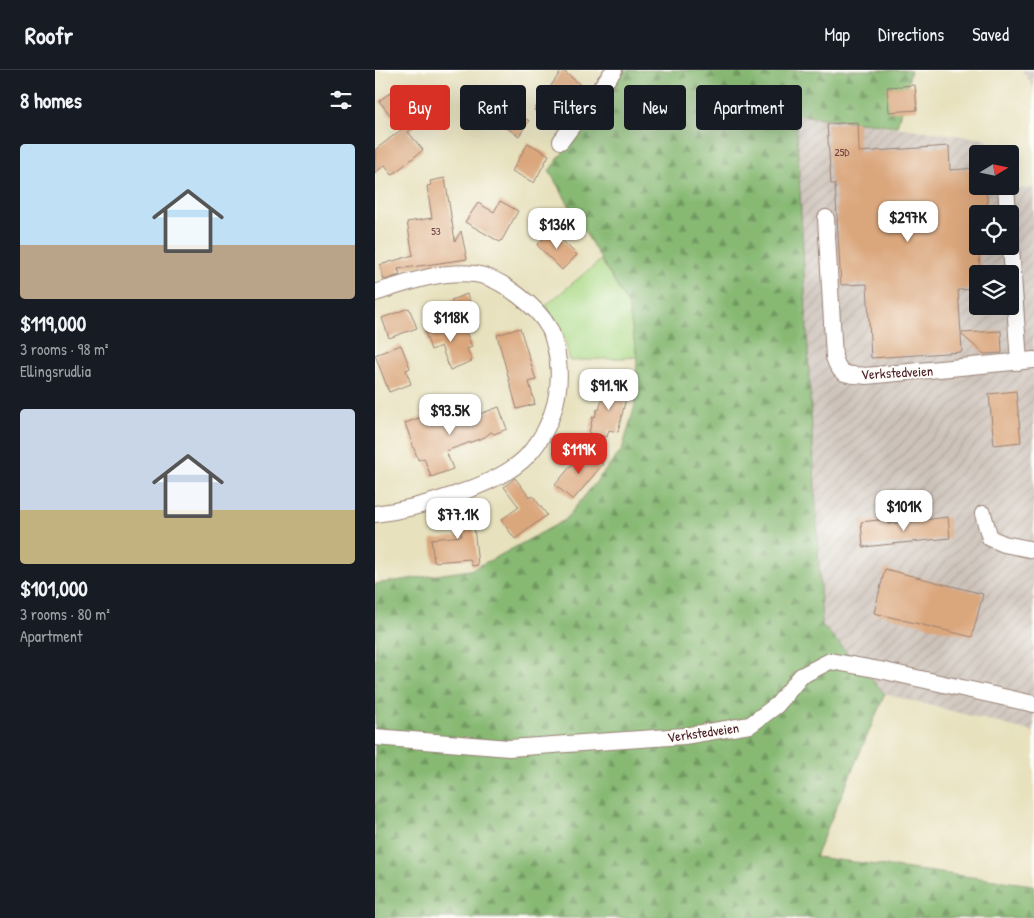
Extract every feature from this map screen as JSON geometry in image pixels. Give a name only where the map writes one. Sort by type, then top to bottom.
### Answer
[{"type":"street","points":[[561,141],[614,70]]},
{"type":"street","name":"Verkstedveien","points":[[826,218],[834,357],[838,369],[843,373],[865,376],[1026,361],[1016,300],[1012,255]]},
{"type":"street","points":[[375,293],[425,278],[452,273],[477,274],[502,282],[530,303],[550,329],[558,358],[559,388],[553,412],[543,434],[528,455],[506,473],[439,500],[375,514]]},
{"type":"street","points":[[983,514],[990,538],[1004,544],[1034,550]]},
{"type":"street","name":"Verkstedveien","points":[[375,737],[509,748],[684,736],[749,726],[777,705],[801,676],[829,661],[880,670],[1034,704]]},
{"type":"shaded area","points":[[1022,70],[1034,70],[1034,89]]},
{"type":"shaded area","points":[[802,115],[986,139],[990,145],[969,145],[969,195],[1019,195],[1019,189],[1034,188],[1034,732],[885,694],[822,625],[797,130],[802,130]]},
{"type":"green space","points":[[625,70],[911,70],[897,126],[802,116],[802,85],[696,85],[696,130],[797,130],[822,625],[885,694],[815,857],[1034,885],[1034,918],[375,918],[375,584],[470,570],[565,520],[622,450],[635,405],[637,357],[628,305],[549,171],[580,130],[614,130],[614,85]]},
{"type":"green space","points":[[601,260],[628,305],[637,357],[570,361],[564,337],[546,305]]},
{"type":"building","points":[[562,70],[581,85],[552,85]]},
{"type":"building","points":[[915,85],[917,110],[889,112],[887,87]]},
{"type":"building","points":[[390,93],[390,114],[379,101]]},
{"type":"building","points":[[858,122],[859,152],[949,146],[950,170],[969,169],[969,195],[987,195],[987,205],[969,205],[969,255],[979,255],[980,265],[969,265],[969,289],[958,290],[961,333],[1001,331],[1002,353],[984,354],[961,334],[962,352],[871,358],[867,284],[841,285],[835,184],[831,184],[827,124]]},
{"type":"building","points":[[401,130],[411,130],[408,132],[423,150],[392,175],[385,165],[375,173],[375,150]]},
{"type":"building","points":[[510,130],[523,130],[519,136]]},
{"type":"building","points":[[528,143],[549,155],[534,183],[512,171]]},
{"type":"building","points":[[445,178],[455,241],[461,231],[467,259],[398,269],[400,275],[384,280],[380,265],[413,255],[407,222],[432,218],[427,186],[431,185],[430,181]]},
{"type":"building","points":[[500,201],[518,211],[500,242],[465,222],[478,203],[494,212]]},
{"type":"building","points":[[552,230],[577,255],[562,270],[537,245]]},
{"type":"building","points":[[467,294],[473,310],[457,316],[451,300]]},
{"type":"building","points":[[409,308],[417,328],[389,338],[382,318]]},
{"type":"building","points":[[461,319],[472,347],[467,349],[472,361],[450,370],[441,346],[431,350],[425,332]]},
{"type":"building","points":[[520,328],[536,380],[529,382],[535,404],[517,409],[497,335]]},
{"type":"building","points":[[401,345],[410,368],[406,370],[411,384],[389,392],[375,355]]},
{"type":"building","points":[[606,384],[628,389],[618,432],[609,430],[607,437],[589,433],[593,416],[595,417],[597,409],[599,410]]},
{"type":"building","points":[[1016,391],[1021,442],[994,445],[989,394]]},
{"type":"building","points":[[499,407],[507,429],[494,434],[491,432],[485,437],[446,451],[453,469],[431,477],[424,458],[418,460],[405,423],[433,413],[437,423],[475,410],[477,415]]},
{"type":"building","points":[[585,449],[603,464],[573,500],[555,485]]},
{"type":"building","points":[[515,478],[530,498],[533,496],[547,515],[515,539],[501,520],[519,507],[504,487]]},
{"type":"building","points":[[468,502],[473,517],[478,565],[472,566],[470,559],[434,562],[431,539],[462,536],[453,507]]},
{"type":"building","points":[[948,517],[950,538],[863,547],[861,522],[887,519],[888,524]]},
{"type":"building","points":[[885,569],[983,594],[972,637],[874,613]]}]
